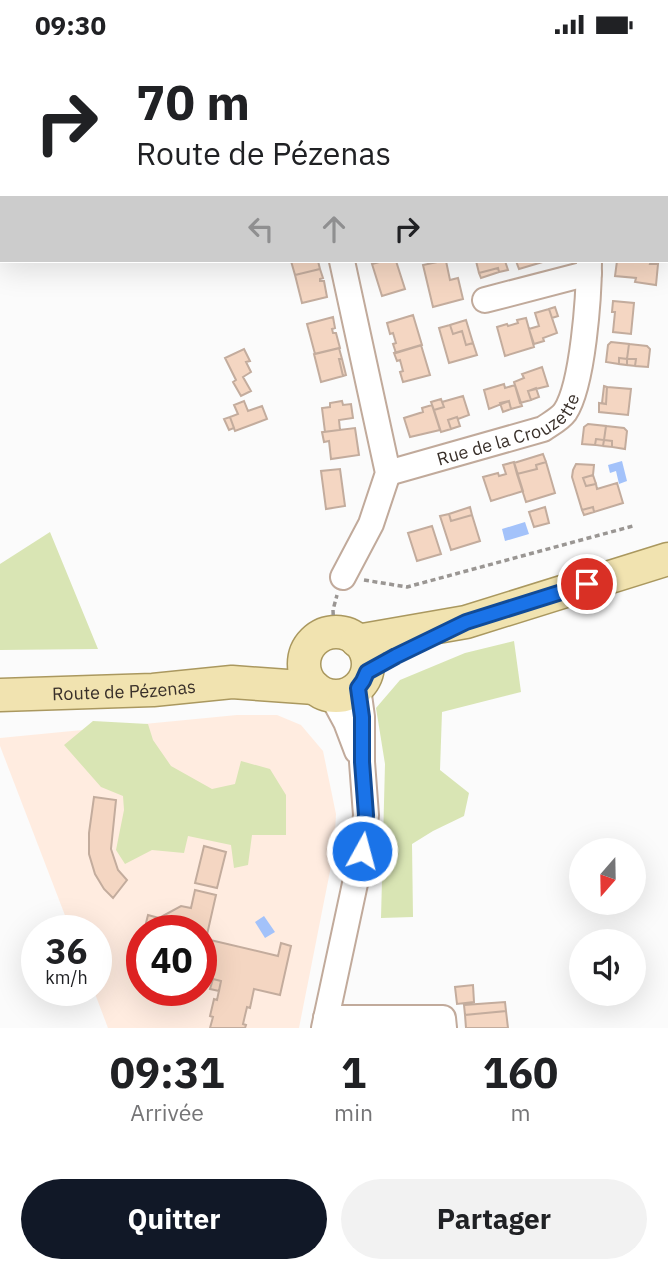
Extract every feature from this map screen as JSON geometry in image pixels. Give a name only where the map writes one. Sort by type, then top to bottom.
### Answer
[{"type":"main road","points":[[466,622],[317,639],[306,654],[306,675],[343,686],[396,656],[466,622],[664,560]]},
{"type":"main road","points":[[343,686],[366,655],[346,637]]},
{"type":"main road","name":"Route de Pézenas","points":[[232,682],[278,668],[306,654]]},
{"type":"main road","name":"Route de Pézenas","points":[[6,693],[153,690],[232,682],[343,686]]},
{"type":"street","points":[[342,263],[387,473],[371,524],[343,577]]},
{"type":"street","points":[[485,300],[589,267]]},
{"type":"street","name":"Rue de la Crouzette","points":[[387,473],[543,429],[563,415],[574,394],[589,267]]},
{"type":"street","points":[[343,686],[346,722],[362,762],[366,815],[362,851],[325,1023],[443,1018],[444,1028]]},
{"type":"path","points":[[346,637],[333,610],[343,577],[407,587],[633,526]]},
{"type":"shaded area","points":[[237,715],[277,715],[301,725],[323,751],[336,814],[334,851],[299,1028],[108,1028],[100,1006],[112,1006],[112,915],[65,915],[0,746],[0,738]]},
{"type":"green space","points":[[50,532],[98,649],[0,650],[0,564]]},
{"type":"green space","points":[[514,641],[521,692],[442,712],[440,770],[469,793],[464,816],[412,844],[413,917],[381,918],[385,764],[376,708],[400,680],[465,653]]},
{"type":"green space","points":[[93,721],[148,724],[153,740],[171,766],[212,789],[235,784],[241,761],[270,769],[286,795],[286,835],[252,835],[248,865],[234,868],[231,845],[188,836],[184,853],[152,850],[125,864],[116,850],[124,810],[123,796],[101,787],[64,745]]},
{"type":"water","points":[[622,461],[627,481],[619,484],[616,471],[610,473],[608,465]]},
{"type":"water","points":[[525,522],[529,534],[505,541],[502,529]]},
{"type":"water","points":[[264,916],[275,932],[265,938],[255,922]]},
{"type":"building","points":[[292,263],[318,263],[320,269],[295,275]]},
{"type":"building","points":[[397,263],[405,289],[382,296],[372,264]]},
{"type":"building","points":[[446,263],[450,280],[458,278],[463,299],[433,307],[423,265]]},
{"type":"building","points":[[476,263],[506,263],[508,270],[499,272],[498,268],[479,273]]},
{"type":"building","points":[[517,263],[539,263],[519,269]]},
{"type":"building","points":[[617,263],[658,264],[656,285],[635,282],[636,278],[615,276]]},
{"type":"building","points":[[498,268],[499,272],[481,278],[479,273]]},
{"type":"building","points":[[320,269],[323,278],[320,281],[324,281],[327,297],[302,303],[295,275]]},
{"type":"building","points":[[613,301],[634,303],[631,334],[613,332]]},
{"type":"building","points":[[555,307],[558,316],[552,318],[549,309]]},
{"type":"building","points":[[549,309],[557,333],[534,344],[529,329],[539,326],[535,313]]},
{"type":"building","points":[[413,315],[422,345],[396,353],[393,333],[390,334],[387,323]]},
{"type":"building","points":[[333,317],[335,328],[332,329],[333,333],[336,333],[340,348],[315,354],[307,324]]},
{"type":"building","points":[[526,318],[534,347],[505,356],[497,327],[518,323],[517,320]]},
{"type":"building","points":[[466,320],[473,343],[466,345],[462,331],[453,334],[450,325]]},
{"type":"building","points":[[450,325],[453,334],[462,331],[466,345],[473,343],[477,355],[449,363],[439,328]]},
{"type":"building","points":[[611,342],[629,344],[627,359],[619,358],[619,364],[606,362],[608,345]]},
{"type":"building","points":[[629,344],[647,346],[650,349],[648,367],[635,366],[636,359],[627,359]]},
{"type":"building","points":[[421,345],[430,375],[403,382],[400,360],[397,361],[394,353]]},
{"type":"building","points":[[339,348],[343,376],[321,382],[314,354]]},
{"type":"building","points":[[244,349],[250,361],[246,362],[251,372],[243,377],[251,391],[241,396],[225,358]]},
{"type":"building","points":[[619,358],[627,359],[627,365],[619,364]]},
{"type":"building","points":[[339,359],[342,359],[346,375],[343,376]]},
{"type":"building","points":[[627,359],[636,359],[635,366],[627,365]]},
{"type":"building","points":[[542,367],[548,386],[528,391],[531,400],[520,403],[514,382],[524,378],[522,374]]},
{"type":"building","points":[[504,384],[505,388],[515,385],[522,406],[511,409],[509,401],[489,409],[484,390]]},
{"type":"building","points":[[604,386],[607,387],[606,404],[602,403]]},
{"type":"building","points":[[607,387],[631,389],[628,415],[599,412],[599,403],[606,404]]},
{"type":"building","points":[[536,388],[539,397],[531,400],[528,391]]},
{"type":"building","points":[[463,396],[469,415],[448,420],[451,429],[441,432],[434,410],[444,407],[442,402]]},
{"type":"building","points":[[441,399],[444,407],[434,410],[431,402]]},
{"type":"building","points":[[244,401],[248,411],[262,406],[267,419],[235,431],[230,417],[238,414],[234,405]]},
{"type":"building","points":[[342,401],[343,405],[351,404],[353,418],[339,420],[340,430],[325,432],[322,408]]},
{"type":"building","points":[[509,401],[511,409],[503,412],[500,403]]},
{"type":"building","points":[[432,405],[440,430],[410,437],[404,418],[423,412],[422,408]]},
{"type":"building","points":[[230,417],[234,428],[229,430],[224,419]]},
{"type":"building","points":[[457,417],[460,426],[451,429],[448,420]]},
{"type":"building","points":[[588,424],[606,426],[604,440],[596,439],[595,445],[582,444],[584,427]]},
{"type":"building","points":[[606,426],[624,428],[627,431],[625,449],[612,447],[612,441],[604,440]]},
{"type":"building","points":[[355,428],[359,455],[331,459],[329,441],[324,442],[322,432]]},
{"type":"building","points":[[596,439],[604,440],[603,446],[595,445]]},
{"type":"building","points":[[604,440],[612,441],[612,447],[603,446]]},
{"type":"building","points":[[543,454],[546,462],[536,465],[537,469],[517,474],[514,463]]},
{"type":"building","points":[[514,462],[523,491],[491,501],[483,477],[506,474],[503,465]]},
{"type":"building","points":[[546,462],[555,493],[526,502],[517,474],[537,469],[536,465]]},
{"type":"building","points":[[576,464],[594,465],[593,475],[583,478],[586,486],[596,484],[597,489],[617,483],[623,503],[594,512],[593,507],[582,510],[572,477]]},
{"type":"building","points":[[340,469],[345,506],[326,509],[321,471]]},
{"type":"building","points":[[593,475],[596,484],[586,486],[583,478]]},
{"type":"building","points":[[470,507],[472,515],[451,521],[449,514]]},
{"type":"building","points":[[545,507],[549,523],[534,527],[529,512]]},
{"type":"building","points":[[593,507],[594,512],[584,515],[582,510]]},
{"type":"building","points":[[449,514],[451,521],[472,515],[480,541],[451,550],[440,516]]},
{"type":"building","points":[[432,526],[441,554],[417,561],[408,533]]},
{"type":"building","points":[[94,797],[116,800],[111,849],[118,870],[127,880],[113,898],[95,874],[89,854]]},
{"type":"building","points":[[204,846],[226,852],[217,888],[195,883]]},
{"type":"building","points":[[195,890],[216,895],[211,915],[164,915],[181,906],[191,908]]},
{"type":"building","points":[[217,942],[278,956],[281,943],[291,946],[280,995],[254,989],[243,1024],[246,1025],[245,1028],[210,1028],[213,1017],[210,1016],[212,1006],[217,1006],[221,981],[217,980]]},
{"type":"building","points":[[217,980],[221,981],[217,991]]},
{"type":"building","points":[[473,985],[474,1002],[457,1004],[455,987]]},
{"type":"building","points":[[505,1002],[506,1011],[465,1015],[464,1005]]},
{"type":"building","points":[[506,1011],[508,1028],[466,1028],[465,1015]]},
{"type":"route","points":[[362,851],[366,815],[362,717],[358,688],[367,672],[466,622],[587,584]]}]
